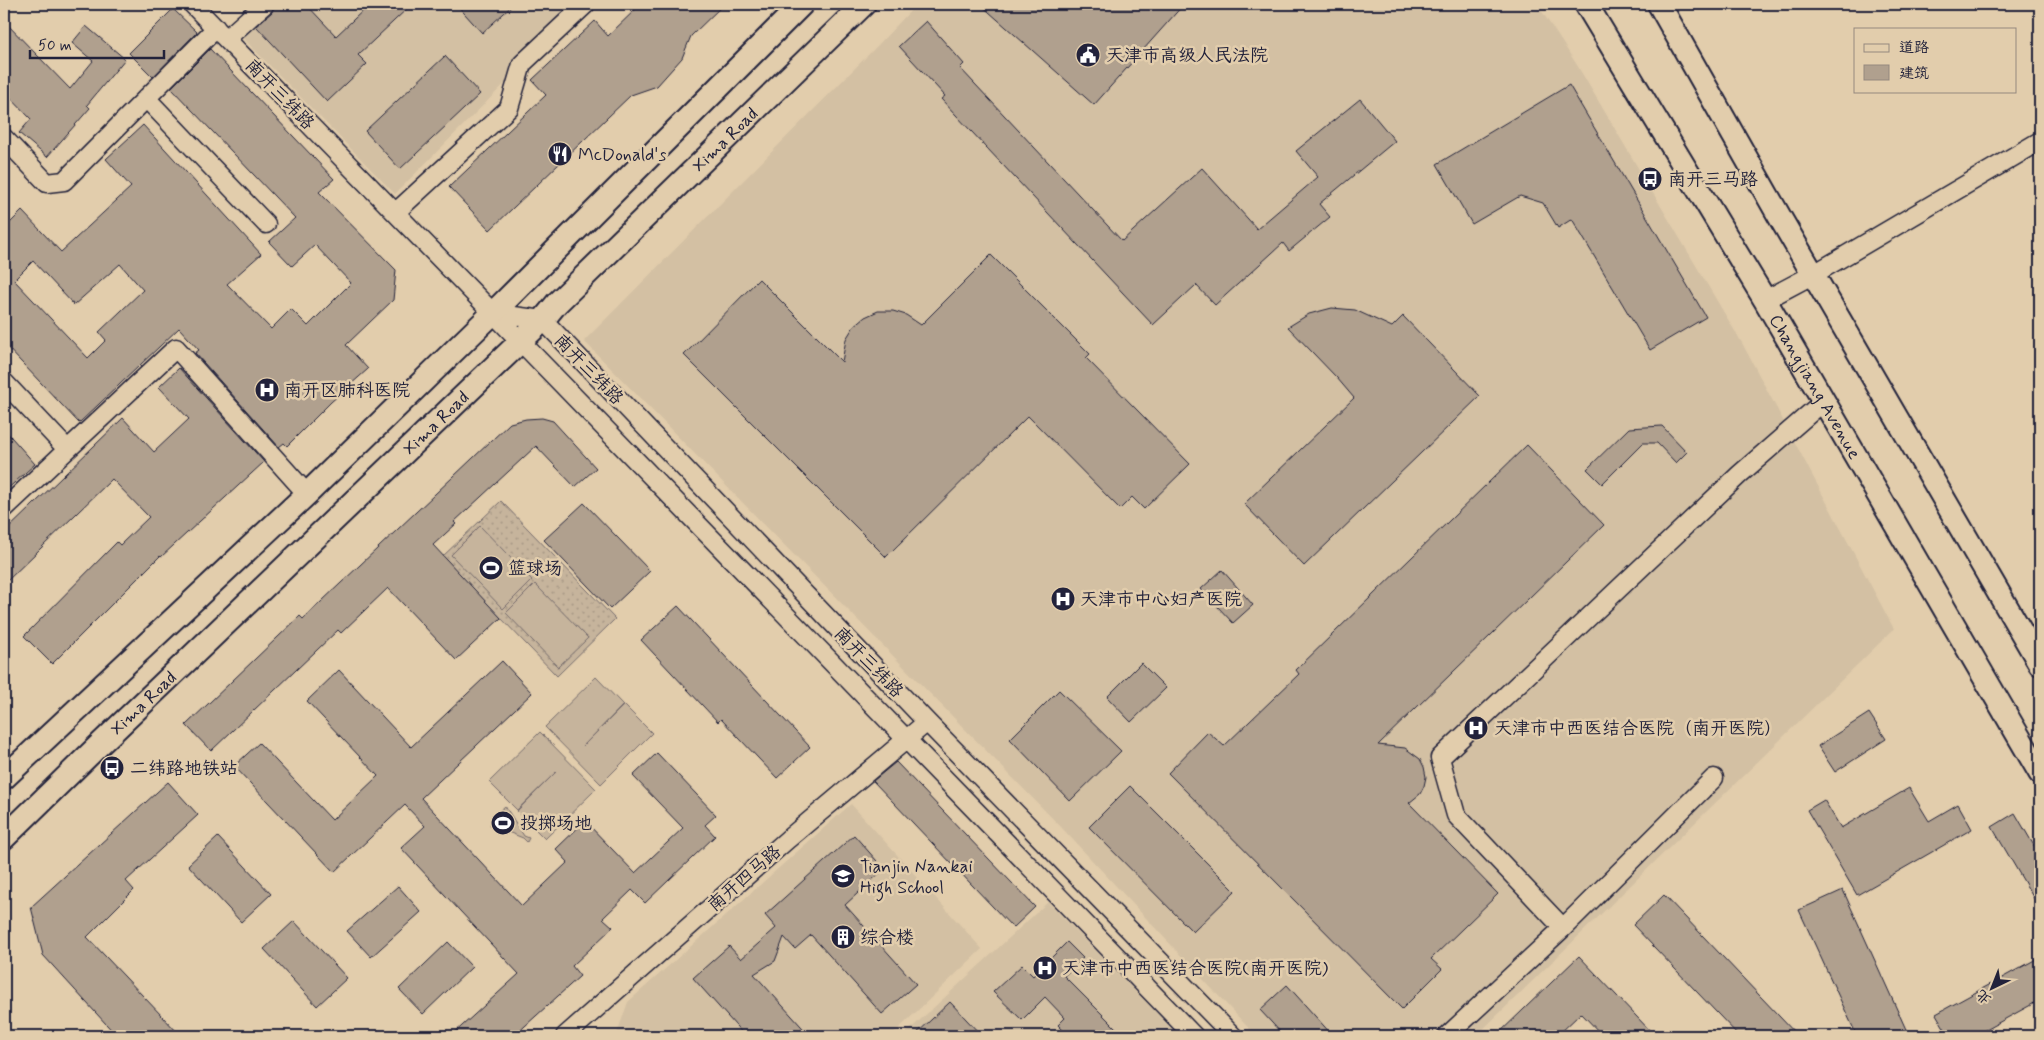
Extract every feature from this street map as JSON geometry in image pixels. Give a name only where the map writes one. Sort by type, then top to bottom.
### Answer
[{"type":"main road","points":[[4,778],[307,494],[493,313],[802,4]]},
{"type":"main road","name":"Xima Road","points":[[4,838],[543,320],[557,303],[864,4]]},
{"type":"main road","name":"Changjiang Avenue","points":[[1586,4],[1765,300],[2040,773]]},
{"type":"main road","points":[[1659,4],[2040,664]]},
{"type":"street","name":"南开三纬路","points":[[192,4],[521,340],[1194,1036]]},
{"type":"street","points":[[4,138],[47,183],[64,181],[146,98],[221,33],[265,4]]},
{"type":"street","points":[[396,212],[509,108],[522,64],[586,4]]},
{"type":"street","points":[[146,98],[266,224]]},
{"type":"street","points":[[1765,300],[1814,274],[2040,140]]},
{"type":"street","name":"南开三纬路","points":[[493,313],[543,320],[927,722],[1233,1036]]},
{"type":"street","points":[[4,508],[176,348],[307,494]]},
{"type":"street","points":[[4,382],[67,449]]},
{"type":"street","points":[[1564,928],[1456,815],[1440,758],[1740,474],[1824,401]]},
{"type":"street","name":"南开四马路","points":[[564,1036],[788,839],[927,722]]},
{"type":"street","points":[[1447,1036],[1564,928],[1714,778]]},
{"type":"shaded area","points":[[281,4],[584,4],[395,194],[243,38]]},
{"type":"shaded area","points":[[917,4],[1537,4],[1577,65],[1742,343],[1894,629],[1476,1036],[1256,1036],[1061,827],[584,341]]},
{"type":"shaded area","points":[[501,501],[615,619],[557,676],[442,557]]},
{"type":"shaded area","name":"篮球场","points":[[480,526],[532,580],[503,609],[451,555]]},
{"type":"shaded area","name":"篮球场","points":[[535,584],[588,638],[558,667],[506,613]]},
{"type":"shaded area","points":[[596,677],[623,705],[583,746],[624,705],[652,733],[601,784],[545,727]]},
{"type":"shaded area","points":[[540,732],[596,789],[545,839],[517,811],[556,772],[517,810],[489,782]]},
{"type":"shaded area","name":"Tianjin Nankai High School","points":[[851,804],[982,949],[891,1036],[616,1036],[628,1002]]},
{"type":"shaded area","name":"投掷场地","points":[[505,806],[524,836],[529,838],[527,842],[523,838],[490,825],[496,814]]},
{"type":"shaded area","name":"天津市中西医结合医院(南开医院)","points":[[1048,902],[1179,1036],[904,1035]]},
{"type":"building","points":[[275,4],[306,4],[336,36],[370,4],[412,4],[358,55],[367,64],[327,102],[256,26],[272,12]]},
{"type":"building","points":[[456,4],[514,4],[482,33]]},
{"type":"building","points":[[641,4],[724,4],[691,36],[682,58],[657,86],[631,95],[490,230],[449,187],[546,95],[532,80],[595,21],[608,36]]},
{"type":"building","name":"天津市高级人民法院","points":[[980,4],[1184,4],[1094,105]]},
{"type":"building","points":[[173,9],[197,32],[153,77],[129,53]]},
{"type":"building","points":[[4,21],[70,89],[93,61],[72,43],[86,26],[125,59],[87,105],[90,108],[47,157],[19,133],[31,119],[4,91]]},
{"type":"building","points":[[926,21],[964,64],[960,68],[1122,241],[1202,168],[1257,229],[1318,177],[1296,151],[1360,99],[1395,141],[1319,204],[1330,217],[1289,251],[1283,243],[1215,305],[1196,285],[1153,325],[941,99],[945,96],[899,46]]},
{"type":"building","points":[[210,49],[334,179],[319,192],[396,270],[393,300],[346,345],[368,369],[331,402],[287,446],[284,443],[279,447],[195,353],[199,350],[179,328],[79,423],[4,344],[4,229],[22,211],[61,252],[131,187],[106,159],[143,125],[261,254],[227,284],[271,329],[291,309],[308,326],[351,283],[315,245],[292,266],[269,242],[295,218],[171,88]],"holes":[[[33,261],[74,305],[120,264],[143,290],[99,332],[106,340],[88,358],[14,280]]]},
{"type":"building","points":[[445,56],[480,94],[400,169],[365,131]]},
{"type":"building","points":[[1569,85],[1706,317],[1650,350],[1572,219],[1558,228],[1543,203],[1520,196],[1472,224],[1437,164]]},
{"type":"building","points":[[991,255],[1090,354],[1086,358],[1190,464],[1144,509],[1132,497],[1120,509],[1028,416],[886,557],[684,355],[759,279],[842,362],[846,339],[854,326],[865,317],[878,311],[893,311],[906,315],[921,325]]},
{"type":"building","points":[[1332,308],[1355,310],[1392,327],[1403,316],[1480,396],[1304,566],[1244,504],[1354,398],[1288,327],[1309,314]]},
{"type":"building","points":[[179,368],[264,462],[160,556],[52,664],[24,636],[117,542],[120,545],[149,517],[112,479],[4,584],[4,533],[123,418],[154,452],[189,419],[159,387]]},
{"type":"building","points":[[542,418],[553,421],[596,468],[575,487],[536,446],[454,522],[456,524],[433,545],[501,618],[456,660],[388,588],[341,633],[338,630],[211,751],[186,725],[300,616],[303,619],[510,423]]},
{"type":"building","points":[[1662,426],[1687,452],[1676,463],[1657,443],[1643,443],[1602,484],[1587,469],[1629,428]]},
{"type":"building","points":[[4,429],[35,464],[4,492]]},
{"type":"building","points":[[1527,445],[1604,525],[1378,745],[1405,748],[1420,759],[1426,777],[1424,786],[1420,794],[1409,803],[1498,894],[1431,959],[1442,969],[1402,1009],[1168,773],[1208,732],[1224,746],[1299,674],[1296,670]]},
{"type":"building","points":[[584,503],[650,571],[610,609],[544,540]]},
{"type":"building","points":[[1222,570],[1253,605],[1233,623],[1201,589]]},
{"type":"building","points":[[678,606],[810,747],[777,778],[721,719],[718,722],[641,640]]},
{"type":"building","points":[[502,661],[532,693],[421,798],[522,906],[568,862],[556,849],[585,821],[635,873],[683,828],[633,776],[657,753],[716,815],[705,825],[715,836],[645,903],[632,890],[603,918],[613,927],[572,966],[580,976],[514,1036],[451,1036],[519,974],[401,848],[425,826],[405,805],[334,872],[234,766],[259,743],[332,820],[378,776],[307,701],[339,670],[411,747]]},
{"type":"building","points":[[1141,663],[1166,688],[1131,722],[1107,697]]},
{"type":"building","points":[[1059,690],[1121,751],[1070,801],[1010,739]]},
{"type":"building","points":[[1869,713],[1886,739],[1835,772],[1818,746]]},
{"type":"building","points":[[896,762],[1035,907],[1013,928],[873,781]]},
{"type":"building","points":[[168,782],[198,815],[126,881],[134,890],[87,937],[181,1036],[117,1036],[43,955],[31,907]]},
{"type":"building","points":[[1130,786],[1235,891],[1193,932],[1089,827]]},
{"type":"building","points":[[1909,788],[1929,821],[1958,804],[1972,829],[1857,895],[1807,810],[1824,800],[1841,828]]},
{"type":"building","points":[[2015,813],[2040,856],[2040,909],[1992,827]]},
{"type":"building","name":"综合楼","points":[[854,835],[884,869],[845,905],[916,984],[882,1014],[811,935],[795,949],[784,937],[775,961],[754,974],[810,1036],[745,1036],[693,978],[729,946],[741,959],[776,928],[765,915]]},
{"type":"building","points":[[218,837],[271,894],[241,922],[188,865]]},
{"type":"building","points":[[398,886],[421,912],[371,957],[347,931]]},
{"type":"building","points":[[1843,890],[1909,1036],[1857,1036],[1799,910]]},
{"type":"building","points":[[1664,895],[1798,1036],[1739,1036],[1633,925]]},
{"type":"building","points":[[294,921],[347,978],[317,1006],[264,949]]},
{"type":"building","points":[[448,942],[472,967],[423,1014],[399,989]]},
{"type":"building","points":[[1067,942],[1083,958],[1064,976],[1124,1036],[1069,1036],[1058,1025],[1065,1018],[1045,997],[1022,1020],[993,992],[1022,965],[1033,976]]},
{"type":"building","points":[[1579,956],[1655,1036],[1603,1036],[1581,1013],[1557,1036],[1496,1036]]},
{"type":"building","points":[[2040,957],[2040,1000],[1974,1036],[1949,1036],[1936,1014]]},
{"type":"building","points":[[1287,985],[1333,1036],[1284,1036],[1260,1010]]},
{"type":"building","points":[[950,1002],[982,1036],[914,1036]]},
{"type":"place","name":"天津市高级人民法院","points":[[1088,55]]},
{"type":"place","name":"McDonald's","points":[[560,154]]},
{"type":"place","name":"南开三马路","points":[[1650,179]]},
{"type":"place","name":"南开区肺科医院","points":[[267,390]]},
{"type":"place","name":"篮球场","points":[[491,568]]},
{"type":"place","name":"天津市中心妇产医院","points":[[1063,599]]},
{"type":"place","name":"天津市中西医结合医院（南开医院）","points":[[1476,728]]},
{"type":"place","name":"二纬路地铁站","points":[[112,768]]},
{"type":"place","name":"投掷场地","points":[[503,823]]},
{"type":"place","name":"Tianjin Nankai High School","points":[[843,876]]},
{"type":"place","name":"综合楼","points":[[843,937]]},
{"type":"place","name":"天津市中西医结合医院(南开医院)","points":[[1045,968]]}]
